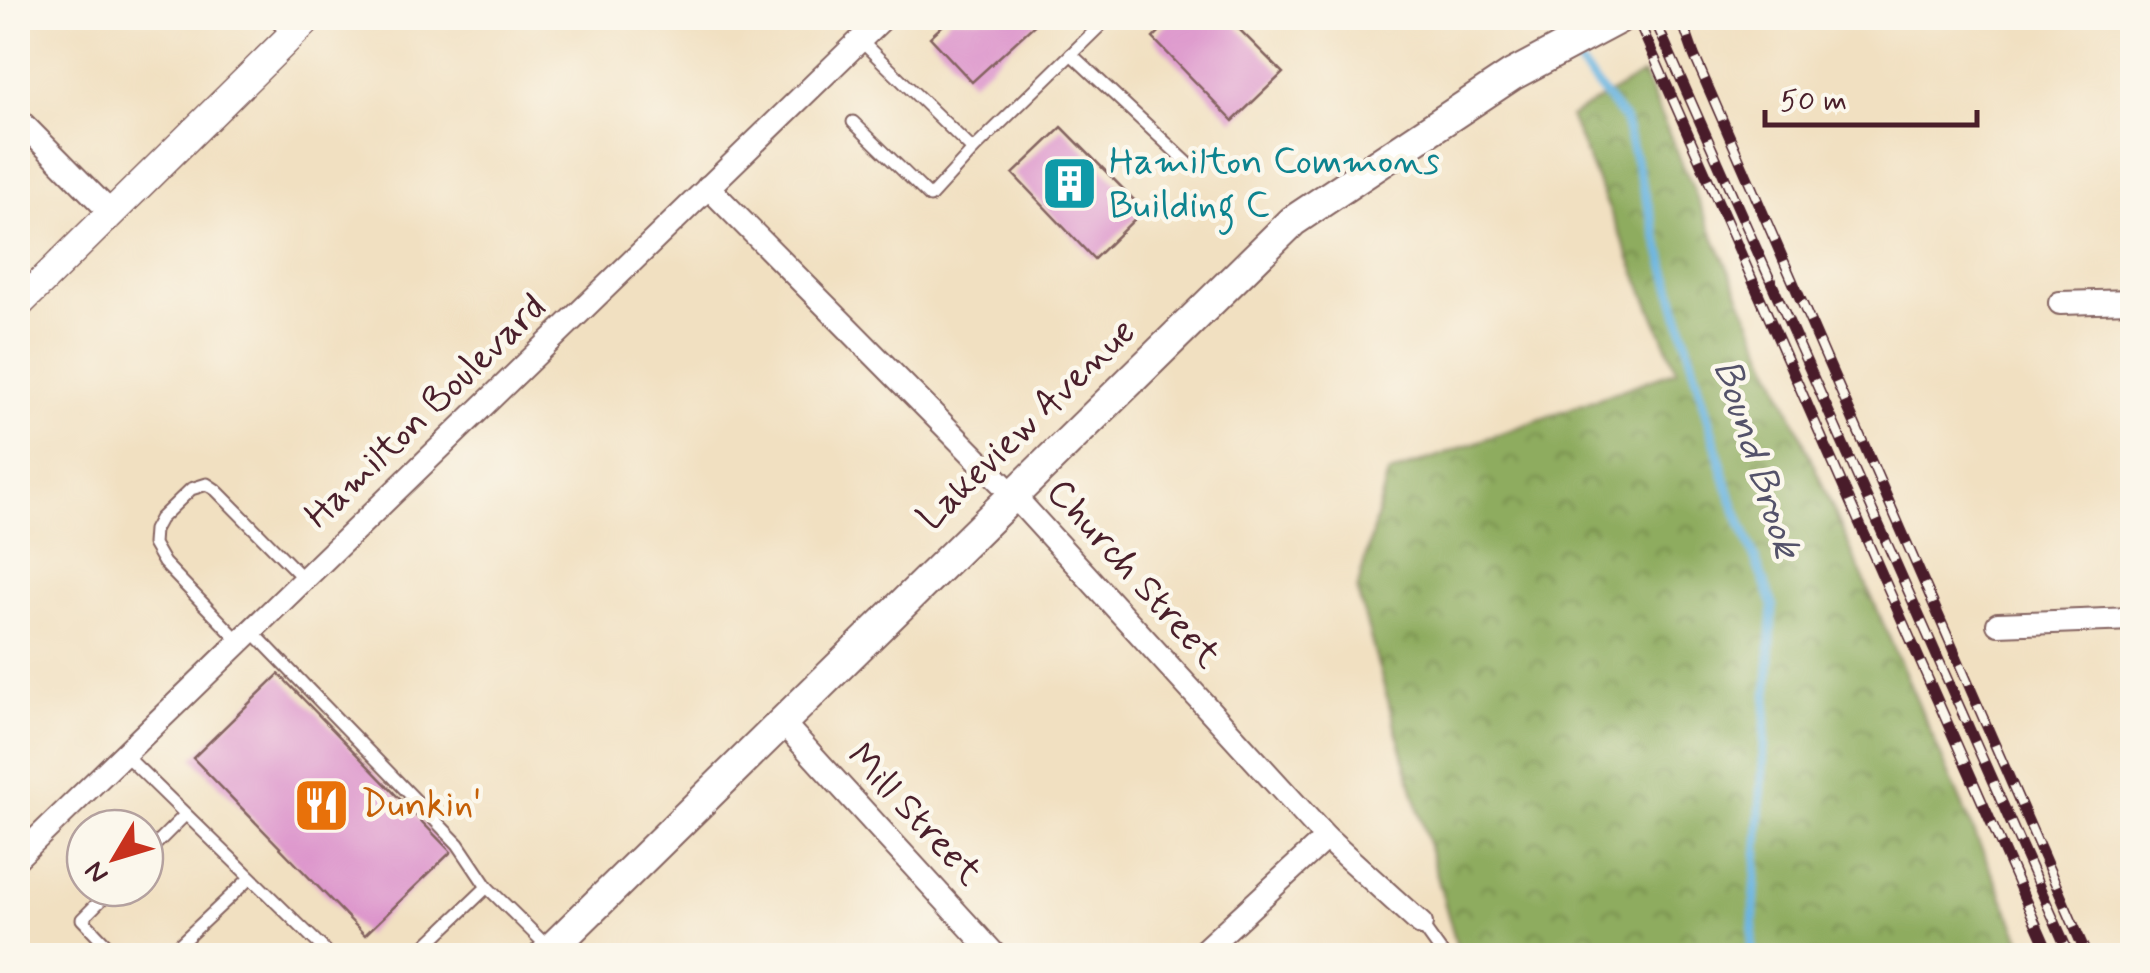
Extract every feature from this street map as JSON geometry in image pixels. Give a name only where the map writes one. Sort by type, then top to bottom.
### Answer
[{"type":"main road","name":"Lakeview Avenue","points":[[550,953],[1294,221],[1512,75],[1619,18]]},
{"type":"street","name":"Hamilton Boulevard","points":[[18,857],[883,18]]},
{"type":"street","points":[[18,305],[290,24]]},
{"type":"street","points":[[18,119],[110,211]]},
{"type":"street","name":"Church Street","points":[[708,187],[1013,495],[1326,838],[1420,924]]},
{"type":"street","points":[[2060,303],[2132,301]]},
{"type":"street","points":[[1998,624],[2132,619]]},
{"type":"street","name":"Mill Street","points":[[781,722],[996,956]]},
{"type":"street","points":[[1198,956],[1326,838]]},
{"type":"lane","points":[[853,122],[930,197],[1108,18]]},
{"type":"lane","points":[[860,40],[974,150]]},
{"type":"lane","points":[[1071,54],[1192,168]]},
{"type":"lane","points":[[304,579],[207,484],[186,493],[154,530],[157,555],[458,844],[487,887],[550,953]]},
{"type":"lane","points":[[124,754],[331,956]]},
{"type":"lane","points":[[165,836],[185,815]]},
{"type":"lane","points":[[168,956],[250,878]]},
{"type":"lane","points":[[415,956],[487,887]]},
{"type":"lane","points":[[93,908],[82,919],[117,956]]},
{"type":"lane","points":[[1420,924],[1444,956]]},
{"type":"green space","points":[[1643,74],[2028,955],[1464,956],[1458,951],[1357,590],[1388,474],[1677,370],[1570,117]]},
{"type":"building","points":[[951,18],[1042,18],[972,82],[930,37]]},
{"type":"building","points":[[1173,18],[1228,18],[1283,73],[1233,121],[1153,38]]},
{"type":"building","name":"Hamilton Commons Building C","points":[[1062,127],[1144,210],[1094,259],[1013,174]]},
{"type":"building","name":"Dunkin'","points":[[279,674],[451,852],[365,935],[193,758]]},
{"type":"waterway","name":"Bound Brook","points":[[1542,18],[1624,119],[1729,492],[1773,605],[1751,956]]},
{"type":"railway","points":[[1637,18],[2050,956]]},
{"type":"railway","points":[[1654,18],[2070,956]]},
{"type":"railway","points":[[1681,18],[2087,956]]},
{"type":"place","name":"Hamilton Commons Building C","points":[[1070,184]]},
{"type":"place","name":"Dunkin'","points":[[322,805]]}]
